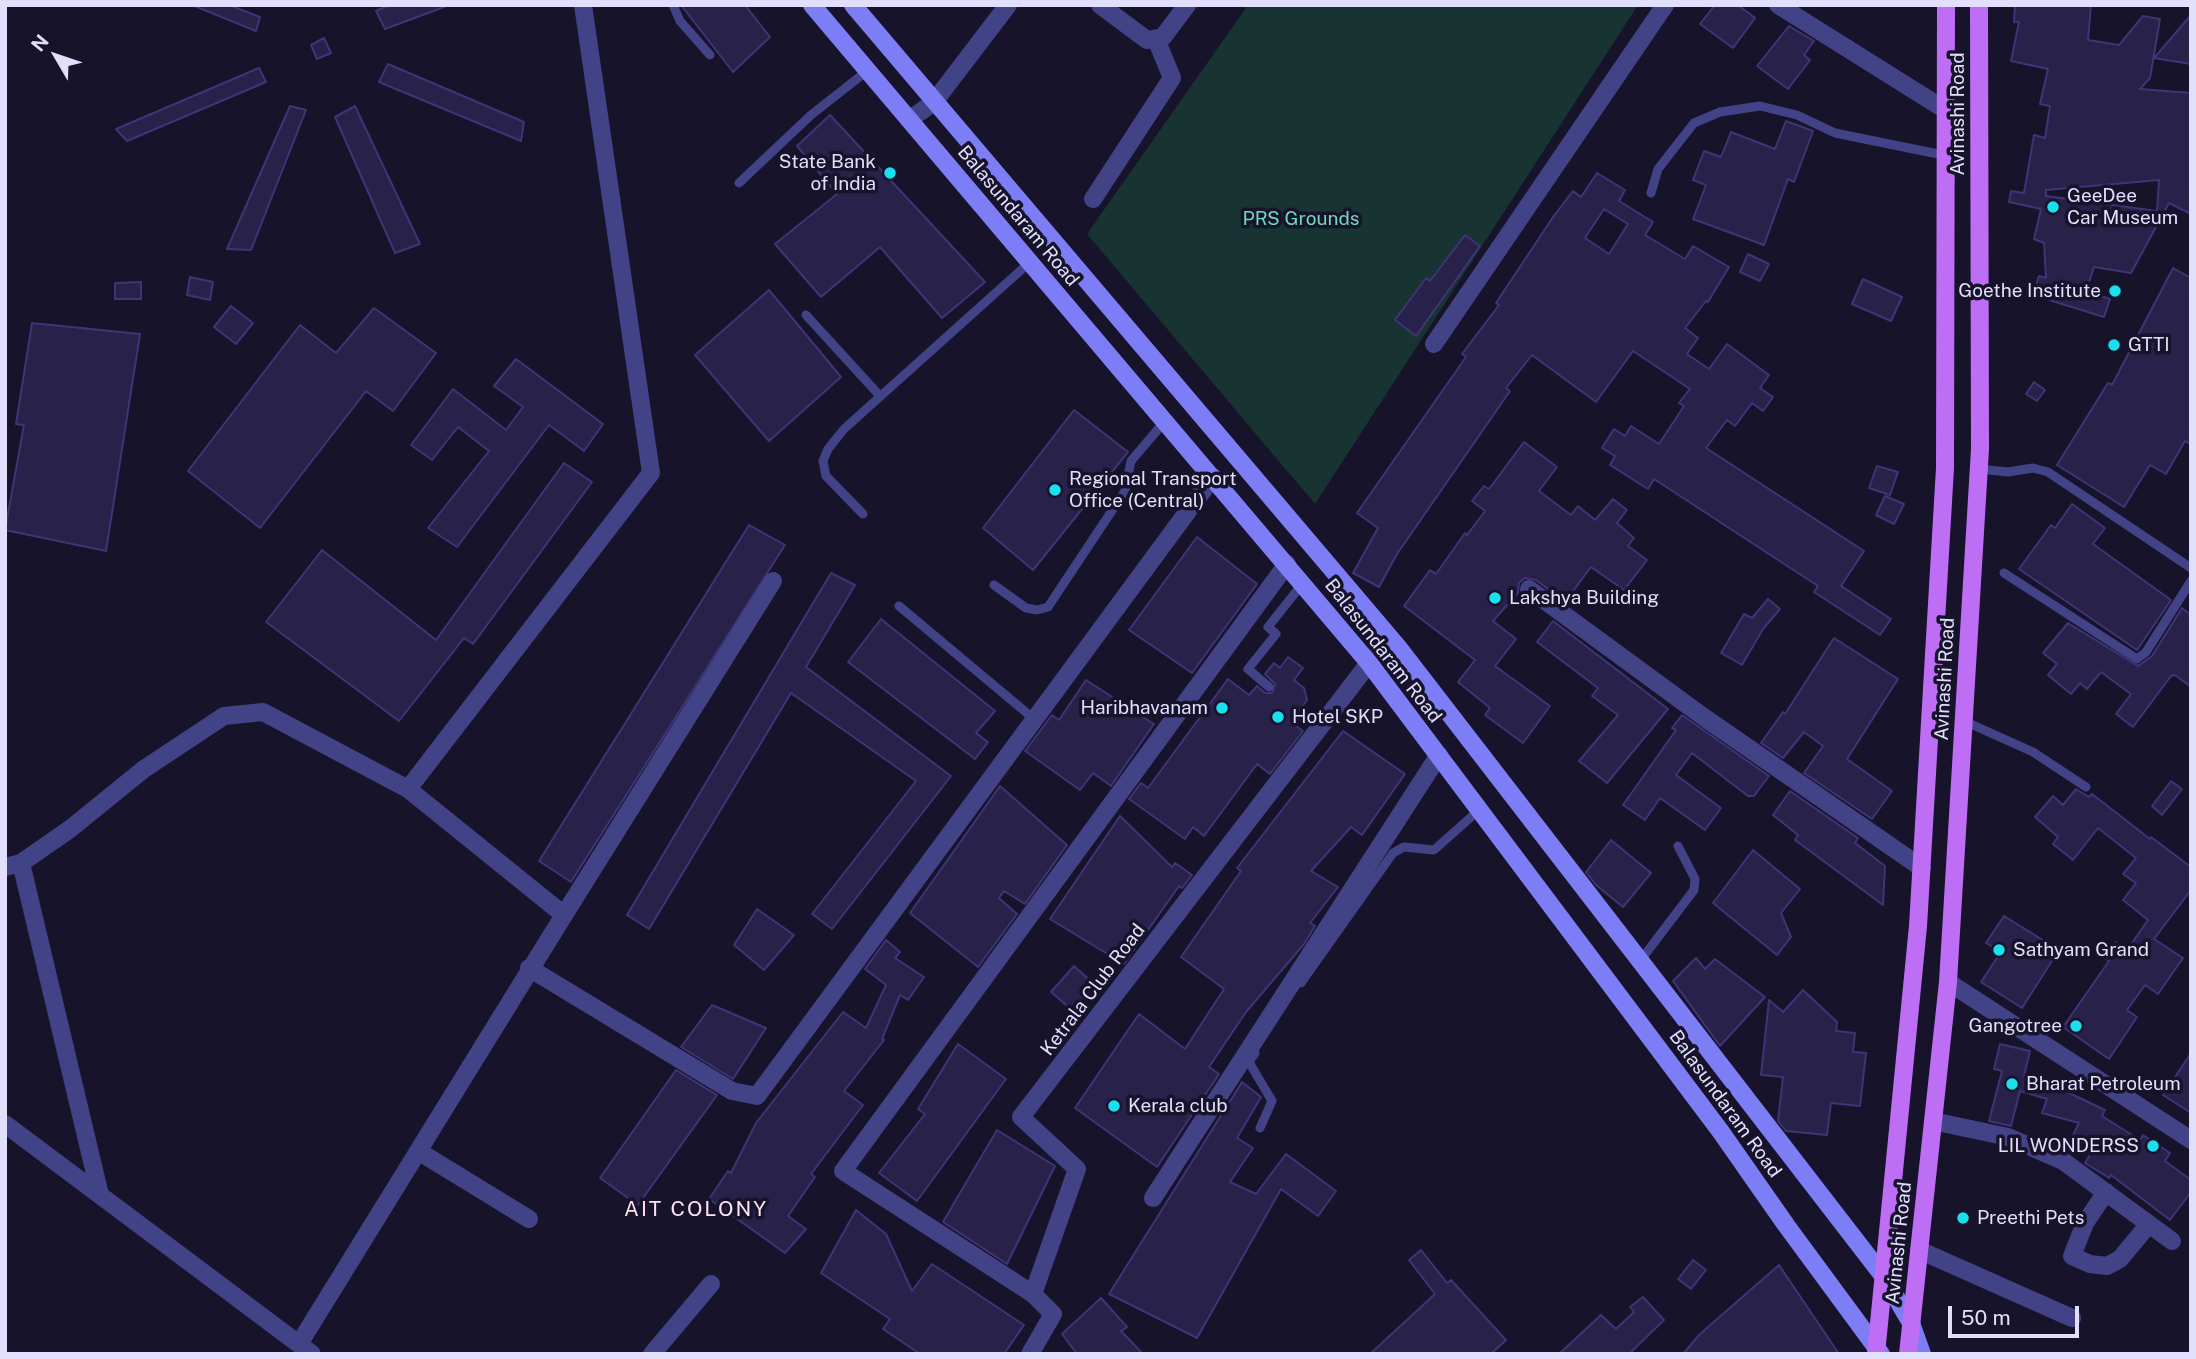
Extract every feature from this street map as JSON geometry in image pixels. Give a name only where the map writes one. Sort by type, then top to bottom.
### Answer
[{"type":"main road","name":"Balasundaram Road","points":[[813,5],[1369,663],[1721,1132],[1878,1352]]},
{"type":"main road","name":"Balasundaram Road","points":[[853,5],[1391,640],[1884,1278],[1911,1323],[1922,1354]]},
{"type":"main road","name":"Avinashi Road","points":[[1878,1352],[1922,868],[1945,468],[1948,156],[1946,5]]},
{"type":"main road","name":"Avinashi Road","points":[[1908,1354],[1948,982],[1979,469],[1979,5]]},
{"type":"main road","points":[[1168,424],[1195,407]]},
{"type":"street","points":[[408,789],[651,473],[583,5]]},
{"type":"street","points":[[909,120],[934,102],[1008,5]]},
{"type":"street","points":[[1100,5],[1147,40],[1163,37],[1187,5]]},
{"type":"street","points":[[1433,344],[1665,5]]},
{"type":"street","points":[[1778,5],[1947,111]]},
{"type":"street","points":[[1093,199],[1172,78],[1156,38]]},
{"type":"street","points":[[529,968],[732,1091],[757,1096],[1213,477]]},
{"type":"street","points":[[1030,1354],[1053,1314],[1033,1294],[843,1171],[1287,565]]},
{"type":"street","points":[[5,1124],[306,1349],[418,1151],[529,968],[773,581]]},
{"type":"street","points":[[1530,589],[1705,718],[1922,868]]},
{"type":"street","points":[[1369,663],[1391,640]]},
{"type":"street","name":"Ketrala Club Road","points":[[1033,1294],[1077,1169],[1021,1117],[1369,663]]},
{"type":"street","points":[[100,1195],[13,865],[144,769],[224,716],[262,712],[408,789],[564,915]]},
{"type":"street","points":[[1153,1198],[1439,755]]},
{"type":"street","points":[[1948,982],[2191,1140]]},
{"type":"street","points":[[1933,1121],[2008,1137],[2063,1161],[2172,1241]]},
{"type":"street","points":[[418,1151],[529,1219]]},
{"type":"street","points":[[2106,1192],[2085,1223],[2072,1256],[2090,1264],[2107,1266],[2120,1259],[2149,1224]]},
{"type":"street","points":[[1920,1250],[2073,1318]]},
{"type":"street","points":[[652,1354],[711,1284]]},
{"type":"lane","points":[[673,5],[680,21],[710,55]]},
{"type":"lane","points":[[739,183],[811,115],[867,71]]},
{"type":"lane","points":[[1651,193],[1658,169],[1694,123],[1720,112],[1760,106],[1797,115],[1835,133],[1948,156]]},
{"type":"lane","points":[[863,514],[826,476],[823,461],[828,449],[844,429],[1030,262]]},
{"type":"lane","points":[[807,315],[880,396]]},
{"type":"lane","points":[[994,585],[1026,608],[1037,611],[1048,607],[1125,491],[1131,461],[1168,424]]},
{"type":"lane","points":[[1979,469],[2008,471],[2033,468],[2048,472],[2191,568]]},
{"type":"lane","points":[[2004,573],[2137,659],[2146,652],[2191,581]]},
{"type":"lane","points":[[1269,687],[1248,670],[1276,634],[1268,627],[1303,583]]},
{"type":"lane","points":[[899,606],[1034,719]]},
{"type":"lane","points":[[1964,721],[2033,751],[2086,787]]},
{"type":"lane","points":[[1260,1128],[1272,1101],[1250,1062],[1286,1004],[1393,853],[1405,847],[1434,850],[1479,810]]},
{"type":"lane","points":[[1639,962],[1694,890],[1695,879],[1678,846]]},
{"type":"green space","name":"PRS Grounds","points":[[1248,5],[1638,5],[1315,504],[1087,234]]},
{"type":"building","points":[[192,5],[229,5],[260,17],[256,31]]},
{"type":"building","points":[[390,5],[444,7],[385,29],[376,11]]},
{"type":"building","points":[[681,5],[745,5],[770,37],[733,72]]},
{"type":"building","points":[[1715,5],[1738,5],[1755,18],[1733,48],[1700,24]]},
{"type":"building","points":[[2015,5],[2091,5],[2088,40],[2119,45],[2143,16],[2160,19],[2150,78],[2140,89],[2191,93],[2191,214],[2169,203],[2131,273],[2094,267],[2086,291],[2110,299],[2104,317],[2033,295],[2039,276],[2046,278],[2044,243],[2034,239],[2041,209],[2009,202],[2011,191],[2024,193],[2034,135],[2045,138],[2050,106],[2040,104],[2048,69],[2011,61],[2019,22],[2014,22]],"holes":[[[2159,180],[2157,211],[2046,196],[2046,190]]]},
{"type":"building","points":[[2191,15],[2191,64],[2154,58]]},
{"type":"building","points":[[1789,26],[1814,41],[1804,55],[1810,60],[1788,89],[1757,66]]},
{"type":"building","points":[[324,38],[331,53],[317,59],[311,45]]},
{"type":"building","points":[[388,64],[524,122],[521,141],[379,82]]},
{"type":"building","points":[[259,68],[266,82],[127,141],[116,129]]},
{"type":"building","points":[[290,106],[306,110],[251,250],[227,249]]},
{"type":"building","points":[[355,106],[420,244],[395,253],[335,117]]},
{"type":"building","points":[[830,115],[985,282],[942,318],[880,247],[821,297],[775,244],[837,194],[797,146]]},
{"type":"building","points":[[1786,121],[1813,131],[1794,182],[1788,179],[1764,245],[1693,219],[1706,185],[1693,180],[1704,151],[1721,157],[1731,132],[1775,149]]},
{"type":"building","points":[[1597,173],[1625,190],[1619,201],[1653,222],[1645,235],[1685,259],[1693,246],[1729,267],[1708,302],[1706,301],[1685,328],[1698,338],[1687,354],[1709,369],[1727,344],[1769,375],[1760,388],[1773,397],[1763,411],[1752,403],[1735,426],[1727,420],[1706,448],[1864,551],[1841,586],[1891,619],[1880,635],[1814,592],[1818,586],[1654,479],[1648,489],[1610,465],[1615,456],[1602,448],[1614,429],[1625,436],[1631,426],[1659,444],[1684,406],[1679,403],[1690,389],[1633,351],[1596,402],[1532,355],[1506,388],[1510,391],[1397,554],[1379,587],[1353,573],[1378,528],[1357,513],[1466,357],[1462,354],[1499,305],[1496,303],[1553,217],[1573,191],[1581,197]],"holes":[[[1604,209],[1628,224],[1609,254],[1585,238]]]},
{"type":"building","points":[[1465,235],[1480,246],[1416,336],[1395,320],[1426,278],[1430,281]]},
{"type":"building","points":[[1748,254],[1769,264],[1760,281],[1740,272]]},
{"type":"building","points":[[2173,268],[2191,278],[2191,444],[2185,441],[2166,474],[2150,465],[2124,507],[2057,465],[2108,383],[2112,385]]},
{"type":"building","points":[[190,277],[213,282],[210,300],[187,295]]},
{"type":"building","points":[[1863,279],[1902,297],[1891,321],[1852,304]]},
{"type":"building","points":[[141,282],[141,299],[115,299],[115,283]]},
{"type":"building","points":[[769,290],[841,377],[769,441],[695,355]]},
{"type":"building","points":[[231,306],[253,323],[236,344],[214,327]]},
{"type":"building","points":[[374,308],[436,353],[393,411],[366,391],[260,528],[188,471],[300,325],[336,353]]},
{"type":"building","points":[[32,323],[140,334],[106,551],[5,530],[24,425],[16,424]]},
{"type":"building","points":[[516,359],[603,424],[584,451],[549,425],[457,547],[428,528],[489,451],[458,427],[432,460],[411,445],[453,389],[506,430],[523,407],[494,386]]},
{"type":"building","points":[[2034,382],[2045,390],[2037,401],[2026,394]]},
{"type":"building","name":"Regional Transport Office (Central)","points":[[1074,410],[1128,452],[1033,570],[983,528]]},
{"type":"building","points":[[1524,442],[1557,467],[1539,491],[1571,515],[1578,506],[1595,520],[1613,499],[1627,510],[1617,523],[1634,538],[1628,546],[1647,560],[1624,590],[1591,567],[1565,602],[1536,580],[1525,578],[1519,583],[1518,593],[1493,621],[1516,639],[1495,666],[1550,706],[1523,743],[1485,715],[1490,708],[1458,682],[1475,660],[1404,606],[1430,570],[1436,574],[1465,533],[1467,535],[1485,511],[1472,501],[1484,486],[1489,489]]},
{"type":"building","points":[[564,463],[592,482],[473,644],[464,638],[399,721],[266,622],[322,550],[436,640]]},
{"type":"building","points":[[1877,466],[1898,472],[1890,495],[1869,488]]},
{"type":"building","points":[[1885,496],[1904,504],[1894,524],[1876,515]]},
{"type":"building","points":[[2072,504],[2105,528],[2093,544],[2171,600],[2137,650],[2019,569],[2051,525],[2055,528]]},
{"type":"building","points":[[749,525],[785,545],[571,882],[539,861]]},
{"type":"building","points":[[1197,537],[1257,584],[1192,673],[1129,630]]},
{"type":"building","points":[[831,573],[855,585],[806,667],[951,776],[832,929],[812,914],[916,781],[791,693],[649,929],[627,915]]},
{"type":"building","points":[[1768,599],[1780,609],[1763,629],[1742,665],[1721,653],[1744,614],[1752,618]]},
{"type":"building","points":[[2182,608],[2191,615],[2191,687],[2175,675],[2171,676],[2133,727],[2116,714],[2131,694],[2101,672],[2087,689],[2080,683],[2071,694],[2048,675],[2057,664],[2043,653],[2068,623],[2138,666],[2152,656]]},
{"type":"building","points":[[881,619],[995,711],[976,733],[988,742],[975,759],[848,662]]},
{"type":"building","points":[[1553,621],[1668,709],[1607,783],[1579,761],[1618,715],[1592,696],[1598,688],[1537,642]]},
{"type":"building","points":[[1834,638],[1898,679],[1847,759],[1892,791],[1872,819],[1804,773],[1823,746],[1804,732],[1783,758],[1761,743],[1783,712],[1785,714]]},
{"type":"building","points":[[1288,657],[1303,668],[1294,680],[1304,688],[1307,700],[1291,722],[1303,731],[1270,774],[1257,764],[1204,836],[1193,827],[1185,839],[1129,799],[1141,783],[1148,788],[1228,679],[1249,695],[1257,686],[1265,693],[1272,693],[1275,684],[1265,674],[1274,663],[1280,668]]},
{"type":"building","points":[[1086,680],[1154,724],[1111,786],[1093,773],[1080,790],[1025,751],[1052,715],[1059,720]]},
{"type":"building","points":[[1682,715],[1769,776],[1754,796],[1748,796],[1692,753],[1676,775],[1721,808],[1705,830],[1660,798],[1645,820],[1623,805],[1676,730],[1672,728]]},
{"type":"building","points":[[1343,731],[1405,774],[1362,835],[1351,827],[1311,871],[1338,887],[1310,923],[1315,926],[1304,944],[1246,1012],[1209,1067],[1219,1074],[1157,1167],[1075,1108],[1139,1014],[1185,1049],[1224,989],[1181,957],[1241,871],[1237,868]]},
{"type":"building","points":[[2171,781],[2182,789],[2162,815],[2152,806]]},
{"type":"building","points":[[1000,786],[1067,845],[1025,904],[1004,891],[999,898],[1017,914],[978,967],[910,913]]},
{"type":"building","points":[[2076,789],[2089,797],[2092,794],[2191,867],[2191,890],[2154,939],[2183,958],[2158,994],[2145,985],[2127,1010],[2137,1017],[2109,1059],[2063,1027],[2109,961],[2105,958],[2116,942],[2127,950],[2148,920],[2123,900],[2136,883],[2123,874],[2136,858],[2098,828],[2073,860],[2053,844],[2058,837],[2035,817],[2053,796],[2063,805]]},
{"type":"building","points":[[1790,791],[1858,838],[1855,843],[1885,866],[1883,905],[1795,840],[1798,835],[1773,815]]},
{"type":"building","points":[[1120,816],[1172,867],[1175,863],[1192,875],[1182,888],[1179,886],[1124,964],[1050,919]]},
{"type":"building","points":[[1611,840],[1651,873],[1623,907],[1596,885],[1586,872]]},
{"type":"building","points":[[1753,850],[1800,889],[1781,913],[1791,937],[1777,955],[1713,903]]},
{"type":"building","points":[[757,909],[794,935],[764,970],[734,945]]},
{"type":"building","points":[[2004,916],[2059,950],[2022,1008],[1981,982],[2001,952],[1986,943]]},
{"type":"building","points":[[886,940],[900,952],[895,958],[924,977],[908,1000],[900,995],[882,1039],[884,1040],[844,1091],[863,1105],[811,1174],[815,1177],[788,1216],[806,1229],[785,1253],[709,1199],[728,1171],[731,1173],[756,1123],[843,1012],[866,1028],[886,985],[865,969]]},
{"type":"building","points":[[1696,958],[1705,969],[1715,959],[1765,997],[1720,1046],[1673,981]]},
{"type":"building","points":[[1074,966],[1095,985],[1072,1010],[1051,992]]},
{"type":"building","points":[[1803,990],[1837,1022],[1836,1031],[1855,1033],[1853,1052],[1866,1053],[1860,1106],[1831,1103],[1827,1135],[1786,1131],[1778,1121],[1783,1077],[1761,1075],[1769,1000],[1783,1012]]},
{"type":"building","points":[[712,1005],[766,1028],[733,1079],[681,1047]]},
{"type":"building","points":[[958,1044],[1006,1079],[917,1201],[879,1173],[925,1114],[918,1109]]},
{"type":"building","points":[[2000,1044],[2030,1051],[2024,1076],[2070,1089],[2069,1093],[2105,1110],[2102,1116],[2140,1140],[2143,1135],[2170,1153],[2165,1161],[2191,1180],[2191,1192],[2170,1220],[2111,1175],[2109,1178],[2085,1163],[2093,1150],[2071,1139],[2079,1123],[2042,1113],[2047,1099],[2020,1091],[2011,1126],[1989,1121],[2002,1071],[1994,1069]]},
{"type":"building","points":[[2191,1053],[2191,1113],[2163,1095]]},
{"type":"building","points":[[676,1070],[717,1095],[638,1205],[600,1178]]},
{"type":"building","points":[[1242,1082],[1261,1097],[1237,1138],[1253,1148],[1230,1182],[1256,1194],[1286,1154],[1336,1191],[1318,1216],[1281,1189],[1197,1338],[1109,1294]]},
{"type":"building","points":[[997,1130],[1055,1166],[1007,1264],[943,1222]]},
{"type":"building","points":[[856,1210],[886,1234],[912,1291],[932,1264],[1024,1325],[1004,1354],[920,1354],[883,1329],[890,1319],[821,1273]]},
{"type":"building","points":[[1421,1250],[1447,1283],[1451,1280],[1506,1340],[1491,1354],[1370,1354],[1435,1294],[1409,1260]]},
{"type":"building","points":[[1693,1260],[1706,1270],[1691,1289],[1678,1279]]},
{"type":"building","points":[[1779,1265],[1839,1354],[1683,1354],[1700,1334]]},
{"type":"building","points":[[1643,1297],[1664,1320],[1629,1354],[1559,1354],[1601,1315],[1616,1329],[1634,1312],[1630,1307]]},
{"type":"building","points":[[1101,1298],[1127,1327],[1121,1331],[1143,1354],[1077,1354],[1062,1334]]},
{"type":"place","name":"State Bank of India","points":[[890,173]]},
{"type":"place","name":"GeeDee Car Museum","points":[[2053,207]]},
{"type":"place","name":"Goethe Institute","points":[[2115,291]]},
{"type":"place","name":"GTTI","points":[[2114,345]]},
{"type":"place","name":"Regional Transport Office (Central)","points":[[1055,490]]},
{"type":"place","name":"Lakshya Building","points":[[1495,598]]},
{"type":"place","name":"Haribhavanam","points":[[1222,708]]},
{"type":"place","name":"Hotel SKP","points":[[1278,717]]},
{"type":"place","name":"Sathyam Grand","points":[[1999,950]]},
{"type":"place","name":"Gangotree","points":[[2076,1026]]},
{"type":"place","name":"Bharat Petroleum","points":[[2012,1084]]},
{"type":"place","name":"Kerala club","points":[[1114,1106]]},
{"type":"place","name":"LIL WONDERSS","points":[[2153,1146]]},
{"type":"place","name":"Preethi Pets","points":[[1963,1218]]},
{"type":"district","name":"AIT COLONY","points":[[696,1210]]}]
